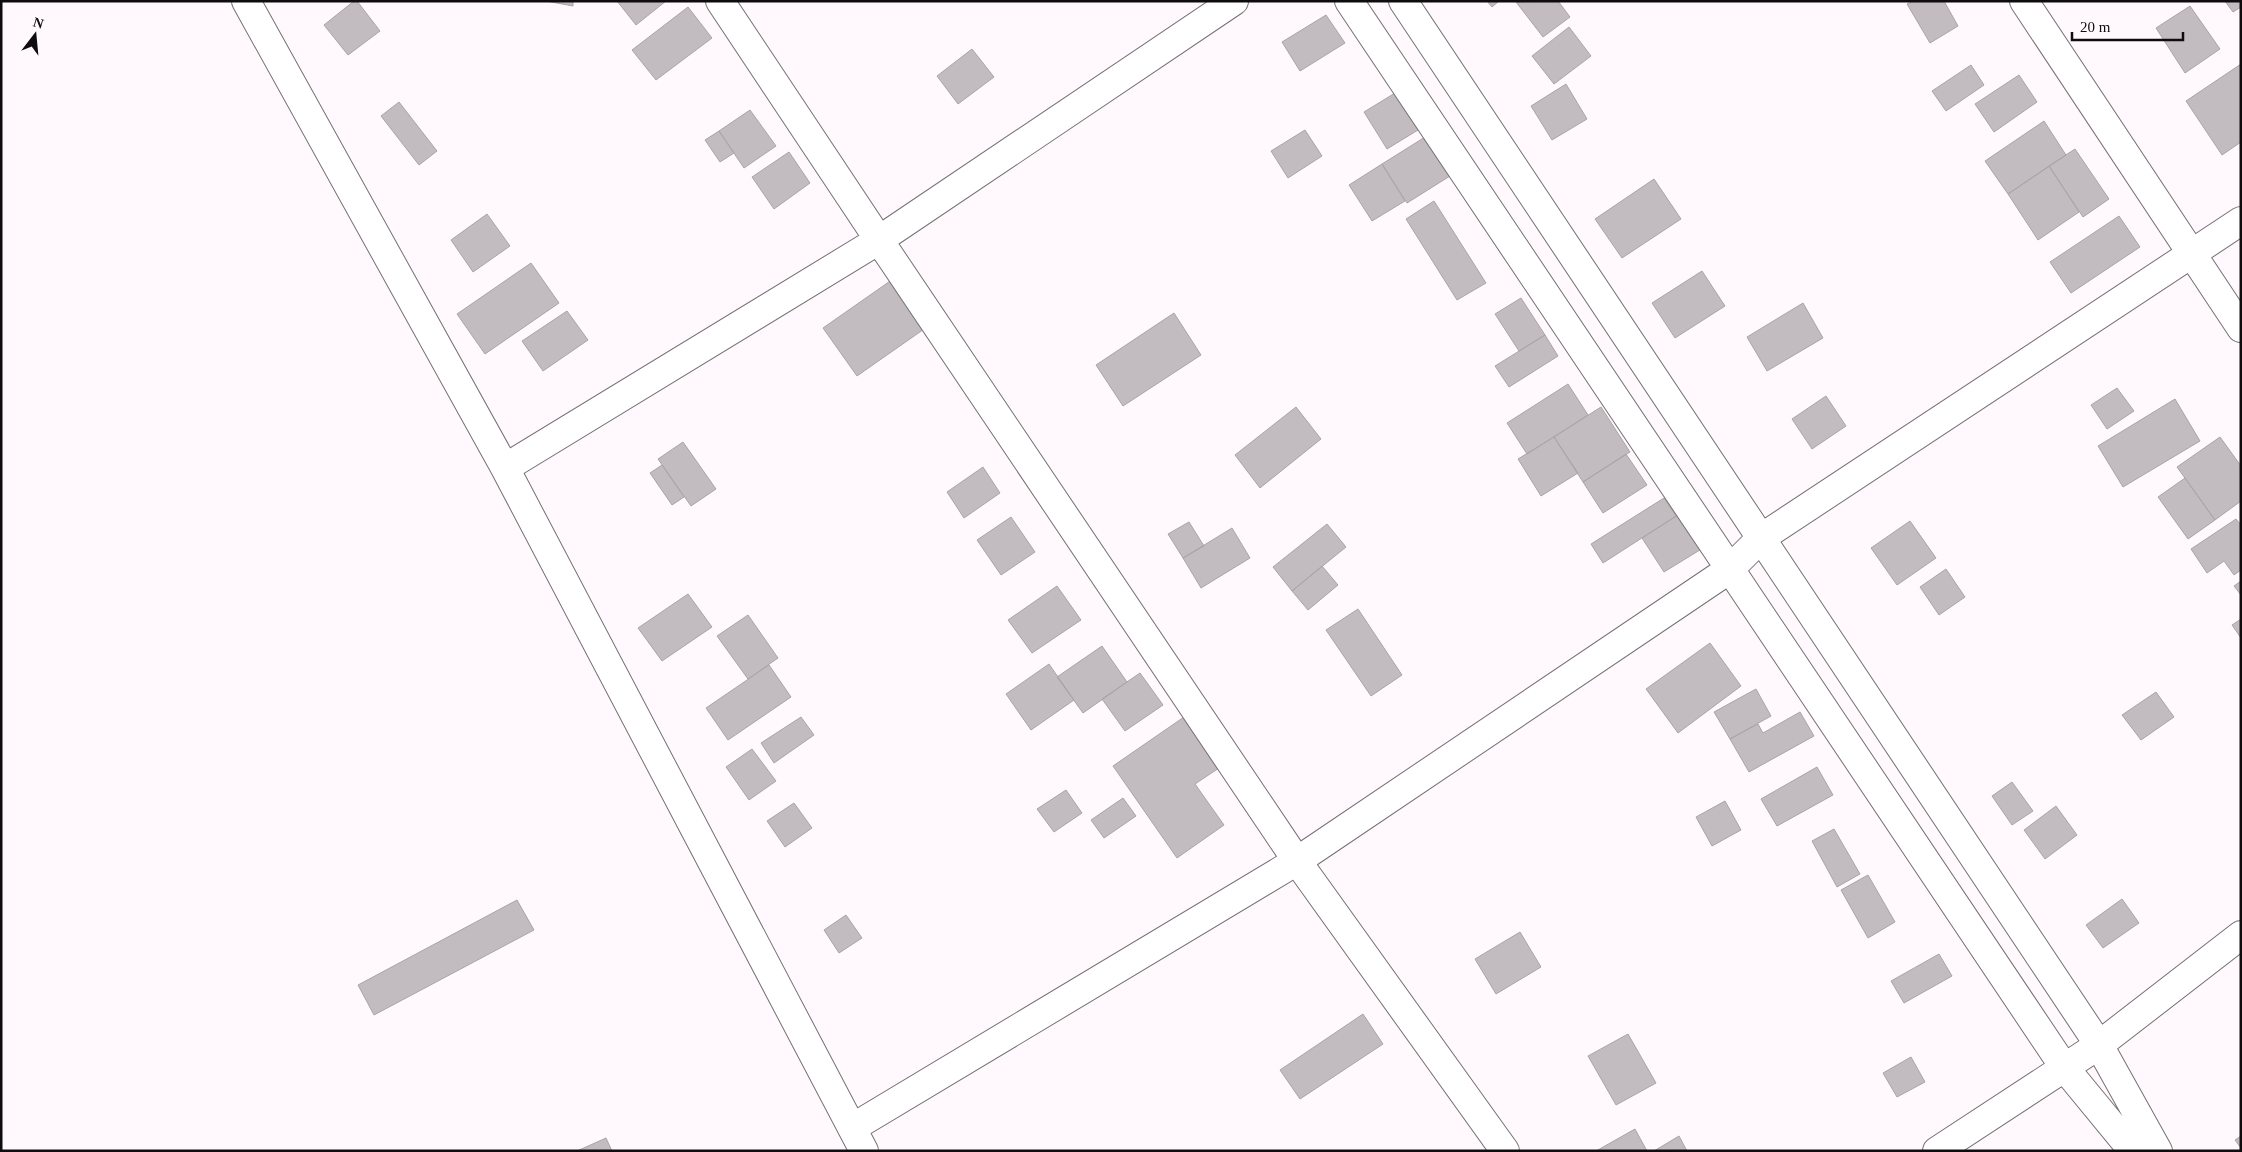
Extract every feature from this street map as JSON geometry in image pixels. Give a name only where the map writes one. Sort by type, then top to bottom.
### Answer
[{"type":"street","points":[[246,1],[505,468],[858,1139],[1297,861],[1730,570],[1761,538],[2241,221]]},
{"type":"street","points":[[720,1],[878,240],[1297,861],[1505,1151]]},
{"type":"street","points":[[505,468],[878,240],[1234,1]]},
{"type":"street","points":[[1349,1],[2064,1067],[2133,1151]]},
{"type":"street","points":[[1403,1],[2099,1045],[2158,1151]]},
{"type":"street","points":[[2024,1],[2241,328]]},
{"type":"street","points":[[1937,1151],[2099,1045],[2241,935]]},
{"type":"building","points":[[354,1],[357,1],[380,31],[348,55],[324,25]]},
{"type":"building","points":[[546,1],[573,1],[573,6]]},
{"type":"building","points":[[617,1],[666,1],[636,25]]},
{"type":"building","points":[[1487,1],[1499,1],[1492,7]]},
{"type":"building","points":[[1558,1],[1570,17],[1543,37],[1516,2]]},
{"type":"building","points":[[1913,1],[1944,1],[1958,26],[1930,43],[1907,4]]},
{"type":"building","points":[[2225,1],[2241,1],[2241,7],[2233,12]]},
{"type":"building","points":[[2190,6],[2220,49],[2185,73],[2156,28]]},
{"type":"building","points":[[688,7],[712,38],[656,80],[632,50]]},
{"type":"building","points":[[1326,15],[1345,43],[1300,71],[1282,42]]},
{"type":"building","points":[[1569,27],[1591,56],[1554,84],[1532,56]]},
{"type":"building","points":[[972,49],[994,77],[958,104],[937,76]]},
{"type":"building","points":[[2241,64],[2241,142],[2222,155],[2186,101]]},
{"type":"building","points":[[1971,65],[1984,85],[1946,111],[1932,91]]},
{"type":"building","points":[[2019,75],[2037,102],[1994,132],[1975,104]]},
{"type":"building","points":[[1566,84],[1587,119],[1552,140],[1531,106]]},
{"type":"building","points":[[1395,93],[1418,130],[1387,149],[1364,112]]},
{"type":"building","points":[[399,102],[437,151],[419,165],[381,116]]},
{"type":"building","points":[[750,110],[776,146],[744,168],[719,131]]},
{"type":"building","points":[[2044,121],[2066,155],[2008,194],[1985,161]]},
{"type":"building","points":[[1305,130],[1322,156],[1288,178],[1271,151]]},
{"type":"building","points":[[719,131],[734,153],[720,162],[705,140]]},
{"type":"building","points":[[1425,137],[1450,176],[1407,203],[1382,164]]},
{"type":"building","points":[[2075,149],[2109,199],[2083,217],[2049,166]]},
{"type":"building","points":[[789,152],[810,183],[774,209],[752,177]]},
{"type":"building","points":[[1382,164],[1405,201],[1372,221],[1349,185]]},
{"type":"building","points":[[2049,166],[2079,212],[2038,240],[2008,194]]},
{"type":"building","points":[[1654,179],[1681,219],[1622,258],[1595,219]]},
{"type":"building","points":[[1434,201],[1486,283],[1457,300],[1406,219]]},
{"type":"building","points":[[487,214],[510,246],[473,272],[451,240]]},
{"type":"building","points":[[2119,216],[2140,247],[2071,293],[2050,262]]},
{"type":"building","points":[[531,263],[559,303],[485,354],[457,314]]},
{"type":"building","points":[[1702,271],[1725,306],[1675,338],[1652,303]]},
{"type":"building","points":[[893,279],[927,327],[857,376],[823,328]]},
{"type":"building","points":[[1521,298],[1545,335],[1519,351],[1495,314]]},
{"type":"building","points":[[1803,303],[1823,338],[1767,371],[1747,337]]},
{"type":"building","points":[[567,311],[588,340],[543,371],[522,341]]},
{"type":"building","points":[[1174,313],[1201,355],[1123,406],[1096,365]]},
{"type":"building","points":[[1545,335],[1558,356],[1509,387],[1495,366]]},
{"type":"building","points":[[1568,384],[1588,415],[1527,454],[1507,423]]},
{"type":"building","points":[[2117,388],[2134,411],[2107,429],[2091,405]]},
{"type":"building","points":[[1826,396],[1846,426],[1812,449],[1792,419]]},
{"type":"building","points":[[2175,399],[2200,441],[2123,487],[2098,446]]},
{"type":"building","points":[[1296,407],[1321,439],[1260,488],[1235,455]]},
{"type":"building","points":[[1601,407],[1630,452],[1583,482],[1554,437]]},
{"type":"building","points":[[1554,437],[1578,473],[1541,496],[1518,459]]},
{"type":"building","points":[[2220,437],[2241,466],[2241,501],[2215,520],[2177,467]]},
{"type":"building","points":[[683,442],[716,489],[691,506],[658,459]]},
{"type":"building","points":[[1626,454],[1647,485],[1603,513],[1583,482]]},
{"type":"building","points":[[662,465],[684,497],[672,505],[650,473]]},
{"type":"building","points":[[983,467],[1000,493],[964,518],[947,492]]},
{"type":"building","points":[[2185,478],[2215,520],[2188,539],[2158,497]]},
{"type":"building","points":[[1664,498],[1676,516],[1603,563],[1591,544]]},
{"type":"building","points":[[1686,510],[1708,545],[1664,572],[1642,538]]},
{"type":"building","points":[[1011,517],[1035,552],[1001,575],[977,540]]},
{"type":"building","points":[[2236,519],[2241,525],[2241,570],[2234,575],[2224,561],[2207,573],[2191,549]]},
{"type":"building","points":[[1910,521],[1936,558],[1897,585],[1871,548]]},
{"type":"building","points":[[1189,522],[1204,546],[1183,558],[1168,534]]},
{"type":"building","points":[[1327,524],[1346,547],[1292,591],[1273,567]]},
{"type":"building","points":[[1232,528],[1250,558],[1201,588],[1183,558]]},
{"type":"building","points":[[1322,566],[1338,585],[1308,610],[1292,591]]},
{"type":"building","points":[[1946,569],[1965,597],[1939,615],[1920,587]]},
{"type":"building","points":[[2241,581],[2241,595],[2234,586]]},
{"type":"building","points":[[1057,586],[1081,620],[1032,653],[1008,620]]},
{"type":"building","points":[[688,594],[712,627],[662,661],[638,628]]},
{"type":"building","points":[[1358,609],[1402,675],[1371,696],[1326,630]]},
{"type":"building","points":[[748,615],[778,658],[748,679],[717,636]]},
{"type":"building","points":[[2241,619],[2241,638],[2232,625]]},
{"type":"building","points":[[1710,643],[1741,686],[1678,733],[1646,689]]},
{"type":"building","points":[[1102,646],[1127,682],[1083,713],[1057,677]]},
{"type":"building","points":[[1049,664],[1074,700],[1031,730],[1006,694]]},
{"type":"building","points":[[769,665],[791,697],[728,740],[706,708]]},
{"type":"building","points":[[1140,673],[1163,705],[1125,731],[1102,699]]},
{"type":"building","points":[[1756,689],[1771,716],[1730,739],[1714,712]]},
{"type":"building","points":[[2156,692],[2174,717],[2141,740],[2122,715]]},
{"type":"building","points":[[1800,712],[1814,736],[1749,772],[1730,739],[1758,724],[1763,733]]},
{"type":"building","points":[[801,717],[814,735],[774,763],[761,743]]},
{"type":"building","points":[[1184,717],[1219,768],[1195,784],[1224,825],[1177,858],[1113,766]]},
{"type":"building","points":[[752,749],[776,781],[749,800],[726,767]]},
{"type":"building","points":[[1817,767],[1833,795],[1777,826],[1761,799]]},
{"type":"building","points":[[2012,782],[2033,811],[2012,825],[1992,796]]},
{"type":"building","points":[[1066,790],[1082,813],[1054,832],[1037,809]]},
{"type":"building","points":[[1123,798],[1136,816],[1104,838],[1091,820]]},
{"type":"building","points":[[1725,801],[1741,830],[1712,846],[1696,817]]},
{"type":"building","points":[[794,803],[812,828],[785,847],[767,821]]},
{"type":"building","points":[[2056,806],[2077,835],[2045,859],[2024,830]]},
{"type":"building","points":[[1834,829],[1860,874],[1837,887],[1812,841]]},
{"type":"building","points":[[1868,875],[1895,922],[1868,938],[1841,890]]},
{"type":"building","points":[[2122,899],[2139,923],[2103,948],[2086,925]]},
{"type":"building","points":[[517,900],[534,930],[374,1015],[358,985]]},
{"type":"building","points":[[846,915],[862,938],[839,953],[824,930]]},
{"type":"building","points":[[1520,932],[1541,967],[1496,994],[1475,959]]},
{"type":"building","points":[[1939,954],[1952,976],[1904,1003],[1891,981]]},
{"type":"building","points":[[1363,1014],[1383,1044],[1300,1099],[1280,1070]]},
{"type":"building","points":[[1628,1034],[1656,1083],[1616,1105],[1588,1056]]},
{"type":"building","points":[[1911,1057],[1925,1082],[1897,1097],[1883,1073]]},
{"type":"building","points":[[1635,1129],[1647,1151],[1596,1151]]},
{"type":"building","points":[[1679,1136],[1687,1151],[1654,1151]]},
{"type":"building","points":[[2241,1136],[2241,1148],[2235,1140]]},
{"type":"building","points":[[606,1138],[612,1151],[577,1151]]}]
